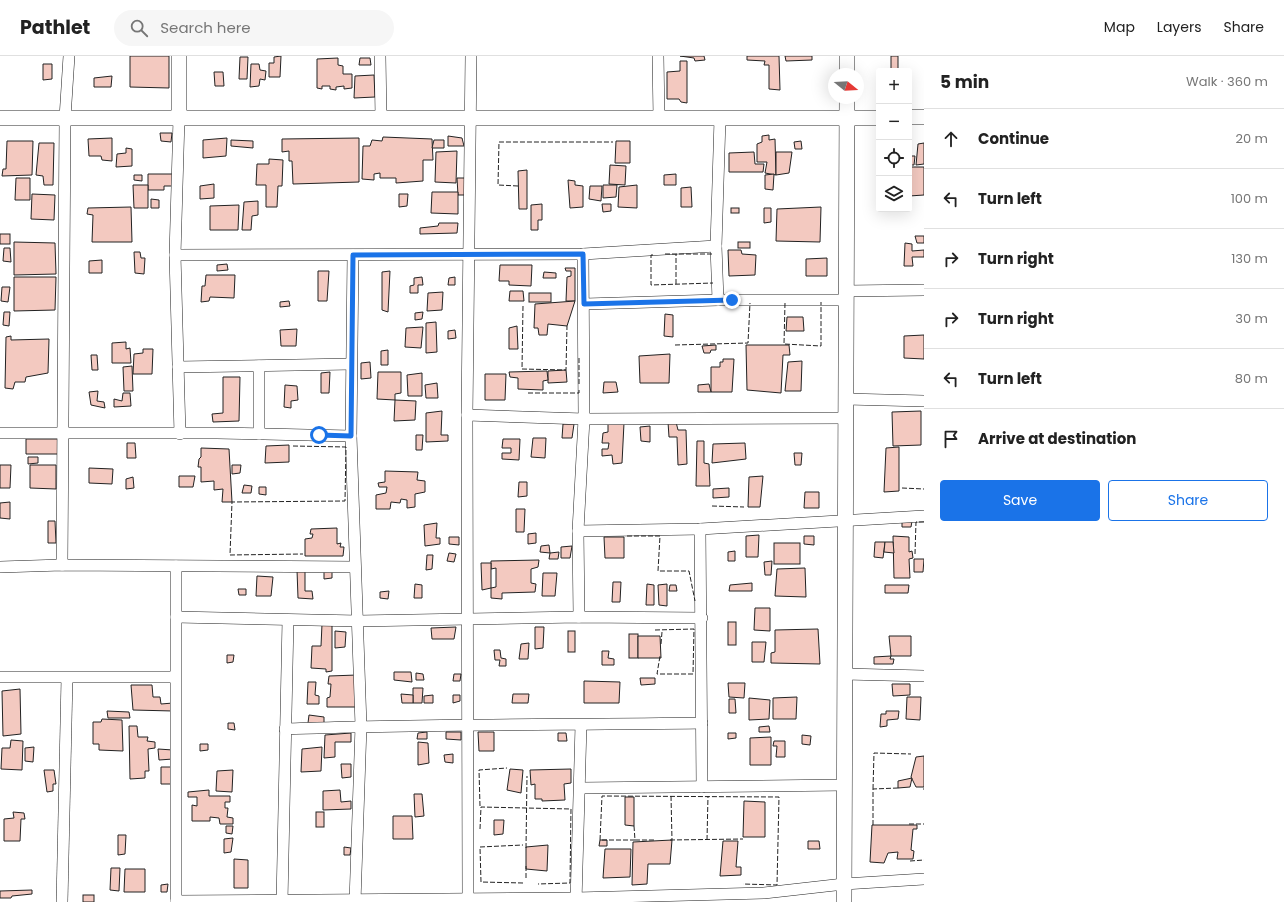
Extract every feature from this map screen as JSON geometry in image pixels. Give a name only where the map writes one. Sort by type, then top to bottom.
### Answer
[{"type":"street","points":[[62,565],[65,118],[69,56]]},
{"type":"street","points":[[180,56],[175,255],[180,434]]},
{"type":"street","points":[[380,56],[381,118]]},
{"type":"street","points":[[468,898],[467,415],[470,255],[471,56]]},
{"type":"street","points":[[658,56],[659,118]]},
{"type":"street","points":[[847,56],[847,68]]},
{"type":"street","points":[[844,902],[847,104]]},
{"type":"street","points":[[0,118],[876,118]]},
{"type":"street","points":[[912,118],[924,118]]},
{"type":"street","points":[[718,300],[716,246],[720,119]]},
{"type":"street","points":[[175,255],[583,254],[716,246]]},
{"type":"street","points":[[579,617],[578,531],[584,419],[583,254]]},
{"type":"street","points":[[353,255],[351,436],[361,726],[355,901]]},
{"type":"street","points":[[584,304],[846,295],[924,290]]},
{"type":"street","points":[[178,367],[351,364]]},
{"type":"street","points":[[259,366],[259,434]]},
{"type":"street","points":[[846,399],[924,401]]},
{"type":"street","points":[[467,415],[584,419],[846,418]]},
{"type":"street","points":[[0,433],[259,434],[351,436]]},
{"type":"street","points":[[578,531],[700,529],[924,516]]},
{"type":"street","points":[[700,529],[702,618],[702,787]]},
{"type":"street","points":[[0,566],[355,567]]},
{"type":"street","points":[[176,566],[176,901],[355,901],[468,898],[576,900],[668,898],[764,893],[844,884],[924,879]]},
{"type":"street","points":[[176,616],[358,621],[579,617],[702,618]]},
{"type":"street","points":[[282,901],[288,620]]},
{"type":"street","points":[[845,674],[924,676]]},
{"type":"street","points":[[0,677],[175,677]]},
{"type":"street","points":[[62,902],[66,678]]},
{"type":"street","points":[[285,729],[468,724],[581,725],[702,722]]},
{"type":"street","points":[[576,900],[581,725]]},
{"type":"street","points":[[580,788],[844,786]]},
{"type":"building","points":[[130,56],[169,56],[169,88],[130,87]]},
{"type":"building","points":[[281,56],[280,77],[269,77],[269,63],[274,63],[274,57]]},
{"type":"building","points":[[680,56],[704,56],[705,60],[695,61],[694,58]]},
{"type":"building","points":[[747,56],[779,56],[780,90],[769,89],[769,65],[764,65],[765,61],[747,60]]},
{"type":"building","points":[[785,56],[812,56],[812,60],[786,61]]},
{"type":"building","points":[[891,56],[898,56],[898,68],[891,68]]},
{"type":"building","points":[[240,57],[248,57],[247,79],[239,79]]},
{"type":"building","points":[[338,58],[338,65],[343,66],[343,74],[352,74],[352,88],[344,89],[344,86],[336,87],[336,90],[330,89],[330,86],[322,86],[322,89],[317,88],[317,59]]},
{"type":"building","points":[[360,58],[370,58],[371,65],[359,65]]},
{"type":"building","points":[[680,61],[687,61],[687,103],[681,102],[679,99],[667,99],[667,72],[680,71]]},
{"type":"building","points":[[43,64],[52,64],[52,79],[43,80]]},
{"type":"building","points":[[251,64],[259,64],[260,70],[266,71],[265,80],[260,79],[259,86],[250,87]]},
{"type":"building","points":[[214,72],[223,72],[224,86],[215,86]]},
{"type":"building","points":[[374,75],[375,97],[354,98],[355,76]]},
{"type":"building","points":[[112,76],[111,87],[94,87],[94,78]]},
{"type":"building","points":[[160,133],[172,133],[171,142],[161,141]]},
{"type":"building","points":[[769,135],[769,140],[775,139],[776,175],[765,173],[767,162],[757,162],[757,144],[762,142],[762,136]]},
{"type":"building","points":[[448,136],[462,138],[464,146],[448,146]]},
{"type":"building","points":[[383,137],[432,139],[433,160],[423,160],[423,181],[396,183],[396,178],[380,178],[380,173],[374,174],[374,180],[362,179],[363,146],[370,146],[372,140],[382,141]]},
{"type":"building","points":[[112,138],[112,161],[102,160],[101,156],[89,156],[88,139]]},
{"type":"building","points":[[227,138],[226,156],[203,158],[203,140]]},
{"type":"building","points":[[359,138],[359,182],[293,184],[292,161],[289,161],[289,151],[282,152],[282,139]]},
{"type":"building","points":[[231,140],[253,141],[253,148],[231,146]]},
{"type":"building","points":[[434,140],[444,140],[444,148],[432,148]]},
{"type":"building","points":[[7,141],[33,141],[32,175],[2,176],[3,169],[6,169]]},
{"type":"building","points":[[616,141],[630,141],[630,163],[615,163]]},
{"type":"building","points":[[801,141],[802,149],[795,149],[794,142]]},
{"type":"building","points":[[39,143],[54,143],[53,185],[44,185],[43,176],[36,175]]},
{"type":"building","points":[[924,143],[924,164],[916,165],[918,144]]},
{"type":"building","points":[[126,148],[132,149],[132,166],[116,167],[117,154],[126,153]]},
{"type":"building","points":[[457,151],[456,183],[435,182],[436,152]]},
{"type":"building","points":[[754,152],[755,164],[764,164],[763,172],[729,172],[729,153]]},
{"type":"building","points":[[776,152],[792,152],[789,173],[776,175]]},
{"type":"building","points":[[912,156],[915,156],[914,165],[912,165]]},
{"type":"building","points":[[269,159],[283,160],[282,186],[278,186],[277,207],[266,207],[266,185],[256,185],[257,164],[269,164]]},
{"type":"building","points":[[610,165],[626,166],[625,185],[609,184]]},
{"type":"building","points":[[912,167],[924,167],[924,195],[912,196]]},
{"type":"building","points":[[527,170],[527,209],[519,209],[518,171]]},
{"type":"building","points":[[148,174],[176,174],[176,186],[164,186],[164,190],[148,190]]},
{"type":"building","points":[[676,174],[676,185],[664,185],[664,175]]},
{"type":"building","points":[[774,174],[773,190],[765,189],[765,175]]},
{"type":"building","points":[[134,175],[142,175],[142,181],[134,180]]},
{"type":"building","points":[[16,178],[30,178],[30,200],[15,200]]},
{"type":"building","points":[[457,178],[468,178],[467,195],[458,195]]},
{"type":"building","points":[[568,180],[575,181],[575,185],[583,186],[583,207],[570,208]]},
{"type":"building","points":[[214,184],[214,198],[200,199],[200,186]]},
{"type":"building","points":[[133,185],[148,185],[148,208],[134,208]]},
{"type":"building","points":[[603,185],[617,185],[616,197],[603,198]]},
{"type":"building","points":[[637,185],[637,208],[618,207],[619,187]]},
{"type":"building","points":[[590,186],[602,186],[601,201],[589,199]]},
{"type":"building","points":[[691,187],[692,207],[681,207],[681,188]]},
{"type":"building","points":[[432,192],[458,192],[458,214],[431,213]]},
{"type":"building","points":[[32,194],[55,195],[54,220],[31,219]]},
{"type":"building","points":[[399,194],[408,194],[407,206],[399,207]]},
{"type":"building","points":[[151,199],[159,200],[159,208],[151,208]]},
{"type":"building","points":[[258,201],[258,215],[252,216],[251,230],[242,230],[244,202]]},
{"type":"building","points":[[542,204],[542,220],[538,220],[538,230],[531,230],[531,205]]},
{"type":"building","points":[[602,204],[611,204],[611,211],[603,212]]},
{"type":"building","points":[[239,205],[238,230],[210,230],[210,206]]},
{"type":"building","points":[[131,207],[132,242],[92,242],[93,215],[87,214],[88,208]]},
{"type":"building","points":[[821,207],[820,242],[776,241],[777,209]]},
{"type":"building","points":[[731,208],[739,208],[739,213],[731,213]]},
{"type":"building","points":[[764,208],[771,208],[771,222],[764,223]]},
{"type":"building","points":[[439,223],[458,223],[457,233],[420,234],[420,228],[438,226]]},
{"type":"building","points":[[0,234],[10,234],[10,244],[0,244]]},
{"type":"building","points":[[915,236],[924,236],[924,243],[917,243]]},
{"type":"building","points":[[14,242],[55,243],[56,274],[14,275]]},
{"type":"building","points":[[738,242],[750,242],[750,248],[738,248]]},
{"type":"building","points":[[905,243],[912,244],[912,251],[924,250],[924,257],[912,257],[913,266],[904,266]]},
{"type":"building","points":[[4,248],[10,248],[11,262],[3,261]]},
{"type":"building","points":[[728,250],[741,250],[742,254],[756,255],[755,275],[729,276]]},
{"type":"building","points":[[134,252],[140,252],[141,258],[145,258],[144,274],[135,273]]},
{"type":"building","points":[[827,258],[827,276],[806,276],[806,259]]},
{"type":"building","points":[[102,260],[102,273],[89,273],[89,261]]},
{"type":"building","points":[[227,264],[228,270],[217,271],[217,265]]},
{"type":"building","points":[[500,265],[532,265],[531,286],[509,285],[509,281],[499,281]]},
{"type":"building","points":[[565,268],[575,268],[575,301],[566,301],[567,277],[571,276],[571,271],[566,271]]},
{"type":"building","points":[[318,271],[329,271],[327,301],[318,301]]},
{"type":"building","points":[[390,271],[388,312],[382,310],[382,272]]},
{"type":"building","points":[[544,272],[556,273],[556,278],[543,278]]},
{"type":"building","points":[[206,275],[235,275],[234,298],[210,297],[209,301],[201,302],[202,286],[205,286]]},
{"type":"building","points":[[14,277],[56,277],[55,310],[14,311]]},
{"type":"building","points":[[422,277],[423,285],[418,285],[418,293],[410,293],[410,286],[414,285],[414,278]]},
{"type":"building","points":[[455,277],[455,285],[448,285],[449,278]]},
{"type":"building","points":[[2,287],[10,287],[8,302],[1,301]]},
{"type":"building","points":[[510,291],[523,291],[524,301],[509,301]]},
{"type":"building","points":[[443,292],[442,310],[427,311],[428,293]]},
{"type":"building","points":[[529,293],[551,293],[551,302],[529,302]]},
{"type":"building","points":[[289,301],[290,306],[280,307],[280,302]]},
{"type":"building","points":[[575,301],[567,326],[548,324],[547,335],[539,335],[538,328],[534,328],[535,304]]},
{"type":"building","points":[[4,312],[10,312],[9,326],[3,325]]},
{"type":"building","points":[[423,312],[422,319],[415,320],[415,313]]},
{"type":"building","points":[[665,314],[673,315],[673,337],[664,336]]},
{"type":"building","points":[[787,317],[803,317],[804,331],[786,331]]},
{"type":"building","points":[[436,322],[437,352],[426,353],[426,323]]},
{"type":"building","points":[[517,326],[518,349],[509,349],[509,328]]},
{"type":"building","points":[[423,327],[421,348],[405,347],[406,328]]},
{"type":"building","points":[[297,329],[296,346],[281,346],[280,330]]},
{"type":"building","points":[[455,330],[456,338],[448,339],[448,331]]},
{"type":"building","points":[[924,335],[924,359],[904,358],[904,336]]},
{"type":"building","points":[[11,336],[11,340],[49,339],[48,373],[26,377],[25,382],[15,382],[13,389],[5,388],[6,337]]},
{"type":"building","points":[[126,342],[126,349],[130,348],[131,363],[112,363],[112,343]]},
{"type":"building","points":[[716,345],[716,350],[711,350],[710,353],[704,353],[702,346]]},
{"type":"building","points":[[746,345],[789,345],[790,355],[783,355],[781,393],[747,390]]},
{"type":"building","points":[[143,349],[153,349],[152,374],[133,374],[134,354],[143,353]]},
{"type":"building","points":[[388,350],[388,365],[381,365],[381,351]]},
{"type":"building","points":[[670,354],[669,383],[640,383],[639,356]]},
{"type":"building","points":[[91,355],[97,355],[98,370],[92,370]]},
{"type":"building","points":[[723,359],[734,359],[732,392],[711,392],[711,367],[720,367],[720,362],[723,362]]},
{"type":"building","points":[[802,361],[801,391],[785,391],[788,362]]},
{"type":"building","points":[[370,362],[371,378],[361,379],[361,363]]},
{"type":"building","points":[[132,366],[133,391],[124,391],[123,367]]},
{"type":"building","points":[[566,370],[567,382],[548,383],[548,371]]},
{"type":"building","points":[[547,371],[548,380],[543,381],[543,390],[518,389],[518,378],[510,377],[509,372]]},
{"type":"building","points":[[330,372],[329,393],[321,393],[321,373]]},
{"type":"building","points":[[378,372],[401,372],[401,393],[395,394],[395,400],[377,399]]},
{"type":"building","points":[[422,373],[422,396],[408,396],[407,375]]},
{"type":"building","points":[[485,374],[506,374],[505,400],[485,400]]},
{"type":"building","points":[[223,377],[240,377],[239,421],[213,422],[212,414],[223,413]]},
{"type":"building","points":[[604,382],[616,382],[618,392],[603,393]]},
{"type":"building","points":[[437,383],[438,398],[426,398],[425,385]]},
{"type":"building","points":[[709,384],[711,392],[698,392],[698,385]]},
{"type":"building","points":[[285,385],[297,386],[298,400],[291,401],[291,408],[284,407]]},
{"type":"building","points":[[98,391],[97,401],[104,402],[105,408],[91,405],[89,392]]},
{"type":"building","points":[[123,393],[130,393],[131,406],[114,407],[114,399],[122,401]]},
{"type":"building","points":[[395,400],[416,401],[415,420],[394,421]]},
{"type":"building","points":[[442,411],[441,435],[448,435],[448,441],[426,442],[426,413]]},
{"type":"building","points":[[921,411],[921,445],[893,446],[892,412]]},
{"type":"building","points":[[668,422],[676,422],[678,430],[686,430],[687,464],[678,465],[677,437],[669,437]]},
{"type":"building","points":[[608,423],[624,423],[622,463],[613,464],[612,455],[602,456],[602,449],[608,449],[609,443],[602,443],[603,433],[608,432]]},
{"type":"building","points":[[563,424],[574,424],[572,438],[562,438]]},
{"type":"building","points":[[650,426],[650,442],[641,441],[640,427]]},
{"type":"building","points":[[416,435],[423,435],[422,450],[416,450]]},
{"type":"building","points":[[533,438],[546,438],[545,458],[531,457]]},
{"type":"building","points":[[26,439],[60,439],[58,454],[26,454]]},
{"type":"building","points":[[503,439],[520,439],[519,460],[502,459],[502,453],[511,453],[511,448],[502,448]]},
{"type":"building","points":[[697,441],[704,441],[704,463],[709,464],[710,486],[696,486]]},
{"type":"building","points":[[127,443],[135,443],[136,458],[127,458]]},
{"type":"building","points":[[745,443],[746,459],[712,463],[713,444]]},
{"type":"building","points":[[289,445],[289,462],[265,463],[266,446]]},
{"type":"building","points":[[899,447],[899,491],[884,492],[886,448]]},
{"type":"building","points":[[201,448],[229,449],[232,502],[222,502],[223,489],[214,490],[214,481],[201,482],[201,467],[198,467],[199,459],[201,457]]},
{"type":"building","points":[[794,453],[802,453],[801,465],[795,465]]},
{"type":"building","points":[[28,457],[38,457],[38,463],[28,464]]},
{"type":"building","points":[[0,465],[11,465],[10,488],[0,488]]},
{"type":"building","points":[[30,465],[56,465],[56,489],[30,488]]},
{"type":"building","points":[[232,465],[241,465],[240,473],[232,474]]},
{"type":"building","points":[[89,468],[113,469],[112,484],[89,483]]},
{"type":"building","points":[[385,471],[418,472],[417,480],[425,481],[425,492],[415,494],[415,507],[407,508],[407,500],[401,499],[400,503],[391,502],[390,509],[376,509],[376,495],[386,493],[387,487],[379,487],[378,483],[385,482]]},
{"type":"building","points":[[179,476],[195,476],[193,487],[179,487]]},
{"type":"building","points":[[763,476],[760,507],[748,507],[749,477]]},
{"type":"building","points":[[133,477],[134,488],[126,489],[126,479]]},
{"type":"building","points":[[519,482],[527,482],[527,496],[518,497]]},
{"type":"building","points":[[244,485],[252,486],[251,493],[242,493]]},
{"type":"building","points":[[259,487],[266,487],[266,495],[259,494]]},
{"type":"building","points":[[729,488],[729,497],[713,498],[713,489]]},
{"type":"building","points":[[805,492],[819,492],[819,508],[804,508]]},
{"type":"building","points":[[10,502],[10,519],[0,518],[0,503]]},
{"type":"building","points":[[516,509],[525,509],[524,532],[516,532]]},
{"type":"building","points":[[48,521],[55,521],[56,543],[48,543]]},
{"type":"building","points":[[912,521],[911,527],[902,527],[902,522]]},
{"type":"building","points":[[437,523],[436,538],[440,538],[440,544],[425,546],[424,525]]},
{"type":"building","points":[[337,528],[337,544],[341,543],[340,547],[344,547],[343,556],[305,556],[305,539],[312,538],[313,534],[310,534],[311,529]]},
{"type":"building","points":[[536,533],[536,543],[528,544],[528,534]]},
{"type":"building","points":[[759,535],[758,557],[746,557],[746,536]]},
{"type":"building","points":[[804,536],[814,536],[814,545],[804,544]]},
{"type":"building","points":[[893,536],[909,537],[909,552],[912,551],[913,558],[909,559],[910,578],[894,578]]},
{"type":"building","points":[[449,537],[459,537],[459,545],[449,544]]},
{"type":"building","points":[[604,537],[624,537],[624,558],[605,558]]},
{"type":"building","points":[[875,542],[885,542],[883,558],[874,557]]},
{"type":"building","points":[[885,542],[893,542],[894,553],[884,552]]},
{"type":"building","points":[[774,543],[800,543],[800,564],[774,564]]},
{"type":"building","points":[[549,545],[550,553],[540,552],[541,546]]},
{"type":"building","points":[[572,546],[570,558],[561,558],[561,547]]},
{"type":"building","points":[[735,551],[735,561],[728,561],[728,552]]},
{"type":"building","points":[[559,552],[558,559],[549,559],[550,553]]},
{"type":"building","points":[[449,553],[456,554],[454,562],[447,561]]},
{"type":"building","points":[[427,555],[433,555],[432,569],[426,570]]},
{"type":"building","points":[[914,559],[924,559],[923,572],[914,572]]},
{"type":"building","points":[[539,560],[538,567],[531,569],[531,583],[536,584],[535,592],[502,593],[502,599],[491,598],[491,588],[496,587],[496,568],[491,569],[491,561]]},
{"type":"building","points":[[772,561],[771,575],[765,575],[764,562]]},
{"type":"building","points":[[481,563],[491,563],[491,588],[482,590]]},
{"type":"building","points":[[805,568],[806,597],[775,596],[777,569]]},
{"type":"building","points":[[297,570],[305,570],[305,591],[312,591],[313,599],[298,598]]},
{"type":"building","points":[[324,570],[332,570],[332,578],[324,579]]},
{"type":"building","points":[[543,573],[557,573],[555,596],[542,596]]},
{"type":"building","points":[[257,576],[273,577],[271,596],[256,596]]},
{"type":"building","points":[[613,582],[621,582],[620,602],[612,602]]},
{"type":"building","points":[[752,583],[752,591],[729,591],[730,585]]},
{"type":"building","points":[[415,584],[422,585],[422,598],[414,598]]},
{"type":"building","points":[[647,584],[654,585],[654,605],[646,605]]},
{"type":"building","points":[[667,584],[667,606],[659,605],[658,585]]},
{"type":"building","points":[[670,585],[676,585],[677,591],[669,591]]},
{"type":"building","points":[[885,585],[909,585],[908,593],[885,593]]},
{"type":"building","points":[[238,589],[246,589],[246,595],[239,595]]},
{"type":"building","points":[[389,591],[388,599],[380,598],[380,592]]},
{"type":"building","points":[[755,608],[770,608],[770,631],[754,630]]},
{"type":"building","points":[[728,622],[736,622],[736,645],[728,645]]},
{"type":"building","points":[[322,624],[332,624],[332,671],[326,672],[326,669],[311,668],[312,646],[321,646]]},
{"type":"building","points":[[456,627],[454,639],[432,639],[431,628]]},
{"type":"building","points":[[535,627],[544,627],[543,648],[535,649]]},
{"type":"building","points":[[818,629],[820,664],[771,663],[771,653],[775,652],[775,630]]},
{"type":"building","points":[[335,631],[346,632],[345,647],[335,648]]},
{"type":"building","points":[[568,631],[575,631],[575,652],[568,652]]},
{"type":"building","points":[[629,634],[638,634],[638,658],[629,658]]},
{"type":"building","points":[[638,636],[660,636],[661,658],[638,658]]},
{"type":"building","points":[[889,636],[911,636],[911,656],[891,656]]},
{"type":"building","points":[[752,642],[766,642],[764,662],[752,662]]},
{"type":"building","points":[[529,643],[528,659],[519,659],[521,644]]},
{"type":"building","points":[[494,650],[500,650],[501,658],[506,659],[506,666],[499,666],[500,660],[495,660]]},
{"type":"building","points":[[602,651],[609,651],[608,658],[614,659],[614,665],[602,665]]},
{"type":"building","points":[[227,655],[234,655],[233,662],[227,663]]},
{"type":"building","points":[[891,656],[890,659],[894,659],[893,664],[874,664],[874,657]]},
{"type":"building","points":[[394,672],[411,672],[412,682],[394,680]]},
{"type":"building","points":[[416,673],[423,674],[424,680],[416,680]]},
{"type":"building","points":[[454,674],[461,674],[460,681],[453,681]]},
{"type":"building","points":[[357,675],[357,707],[327,707],[327,698],[330,697],[331,684],[328,684],[329,676]]},
{"type":"building","points":[[640,678],[655,678],[655,684],[641,685]]},
{"type":"building","points":[[584,681],[620,682],[619,703],[584,703]]},
{"type":"building","points":[[308,682],[316,682],[315,695],[319,696],[319,704],[307,704]]},
{"type":"building","points":[[728,683],[745,683],[744,698],[729,697]]},
{"type":"building","points":[[892,684],[910,684],[910,695],[893,696]]},
{"type":"building","points":[[131,685],[152,685],[153,697],[160,697],[161,704],[173,703],[173,711],[133,710]]},
{"type":"building","points":[[413,688],[423,688],[422,703],[413,703]]},
{"type":"building","points":[[20,689],[21,734],[3,736],[2,691]]},
{"type":"building","points":[[401,694],[413,695],[413,703],[402,703]]},
{"type":"building","points":[[513,694],[529,694],[528,703],[512,703]]},
{"type":"building","points":[[433,695],[433,703],[424,703],[424,696]]},
{"type":"building","points":[[453,695],[460,695],[460,701],[453,703]]},
{"type":"building","points":[[797,697],[796,719],[773,719],[773,698]]},
{"type":"building","points":[[907,697],[921,697],[920,720],[906,719]]},
{"type":"building","points":[[749,698],[770,700],[769,719],[749,720]]},
{"type":"building","points":[[729,699],[735,699],[736,713],[729,713]]},
{"type":"building","points":[[107,711],[129,712],[130,718],[108,718]]},
{"type":"building","points":[[886,711],[899,711],[898,719],[887,720],[887,726],[880,727],[881,714],[886,714]]},
{"type":"building","points":[[309,715],[324,717],[324,723],[308,723]]},
{"type":"building","points":[[102,719],[122,720],[123,751],[99,750],[99,744],[93,744],[93,722],[101,722]]},
{"type":"building","points":[[228,723],[234,723],[235,730],[228,729]]},
{"type":"building","points":[[129,726],[137,726],[138,737],[148,737],[147,741],[155,742],[155,748],[148,749],[149,771],[145,771],[145,778],[130,779]]},
{"type":"building","points":[[769,726],[770,732],[759,732],[759,727]]},
{"type":"building","points":[[427,732],[427,739],[417,739],[418,733]]},
{"type":"building","points":[[446,732],[461,732],[461,740],[446,739]]},
{"type":"building","points":[[478,732],[494,732],[494,751],[479,751]]},
{"type":"building","points":[[351,733],[351,742],[335,742],[335,757],[324,758],[325,735]]},
{"type":"building","points":[[558,733],[566,733],[567,741],[558,741]]},
{"type":"building","points":[[728,733],[736,733],[736,738],[728,739]]},
{"type":"building","points":[[802,735],[811,736],[810,745],[802,744]]},
{"type":"building","points":[[771,737],[771,765],[750,765],[750,738]]},
{"type":"building","points":[[11,740],[23,741],[22,770],[1,769],[2,748],[10,748]]},
{"type":"building","points":[[774,741],[785,741],[785,757],[776,757],[777,746],[773,746]]},
{"type":"building","points":[[418,742],[428,743],[429,763],[418,765]]},
{"type":"building","points":[[200,744],[208,744],[208,750],[200,751]]},
{"type":"building","points":[[34,747],[33,762],[25,761],[25,748]]},
{"type":"building","points":[[322,747],[321,771],[301,772],[302,749]]},
{"type":"building","points":[[158,749],[173,750],[173,759],[159,760]]},
{"type":"building","points":[[453,754],[453,763],[445,762],[444,755]]},
{"type":"building","points":[[924,756],[924,787],[916,787],[911,777],[916,757]]},
{"type":"building","points":[[341,764],[351,764],[351,777],[342,778]]},
{"type":"building","points":[[161,767],[173,767],[172,784],[161,784]]},
{"type":"building","points":[[510,769],[523,770],[521,793],[507,790]]},
{"type":"building","points":[[571,769],[571,783],[564,784],[565,800],[542,801],[542,799],[535,799],[535,784],[531,785],[530,770]]},
{"type":"building","points":[[44,770],[54,770],[56,784],[53,784],[53,791],[47,792]]},
{"type":"building","points":[[233,770],[232,792],[216,791],[217,771]]},
{"type":"building","points":[[912,778],[910,787],[898,788],[898,781]]},
{"type":"building","points":[[209,790],[209,796],[230,796],[230,802],[225,802],[225,808],[228,808],[227,817],[233,818],[233,824],[220,824],[219,818],[210,817],[210,821],[192,821],[192,805],[197,806],[197,797],[188,797],[188,792]]},
{"type":"building","points":[[340,790],[341,802],[351,801],[351,809],[323,810],[323,791]]},
{"type":"building","points":[[414,794],[422,794],[424,816],[415,817]]},
{"type":"building","points":[[625,797],[634,797],[634,826],[625,825]]},
{"type":"building","points":[[744,801],[765,802],[765,837],[743,837]]},
{"type":"building","points":[[13,812],[24,813],[25,819],[21,819],[20,841],[4,841],[4,819],[14,818]]},
{"type":"building","points":[[316,812],[324,812],[324,827],[316,827]]},
{"type":"building","points":[[393,816],[412,816],[413,839],[393,839]]},
{"type":"building","points":[[494,820],[504,820],[503,834],[494,835]]},
{"type":"building","points":[[872,825],[917,825],[917,829],[913,829],[911,850],[914,851],[913,859],[897,859],[898,852],[888,853],[884,863],[870,862]]},
{"type":"building","points":[[226,826],[233,826],[232,834],[226,833]]},
{"type":"building","points":[[118,835],[126,835],[125,854],[118,855]]},
{"type":"building","points":[[233,838],[231,852],[224,853],[224,839]]},
{"type":"building","points":[[600,840],[607,840],[607,846],[599,846]]},
{"type":"building","points":[[672,840],[670,864],[648,864],[647,884],[632,885],[633,842]]},
{"type":"building","points":[[723,841],[738,841],[736,867],[741,867],[741,875],[720,876]]},
{"type":"building","points":[[808,841],[819,841],[820,849],[808,849]]},
{"type":"building","points":[[548,845],[547,871],[526,869],[526,847]]},
{"type":"building","points":[[344,847],[351,848],[350,855],[344,855]]},
{"type":"building","points":[[605,849],[631,849],[630,877],[603,878]]},
{"type":"building","points":[[234,859],[248,860],[248,888],[234,888]]},
{"type":"building","points":[[111,868],[120,868],[119,891],[110,890]]},
{"type":"building","points":[[125,869],[145,869],[145,892],[124,892]]},
{"type":"building","points":[[168,884],[167,892],[161,892],[161,885]]},
{"type":"building","points":[[32,890],[32,894],[12,896],[11,898],[0,898],[0,891]]},
{"type":"building","points":[[83,895],[94,895],[94,902],[83,902]]},
{"type":"fence","points":[[518,186],[498,185],[499,142],[613,142]]},
{"type":"fence","points":[[665,254],[713,254]]},
{"type":"fence","points":[[676,254],[676,284]]},
{"type":"fence","points":[[653,255],[651,255],[651,285],[713,283]]},
{"type":"fence","points":[[785,303],[784,344],[821,346],[821,302]]},
{"type":"fence","points":[[675,345],[748,343],[750,303]]},
{"type":"fence","points":[[523,306],[522,369],[566,370],[567,326]]},
{"type":"fence","points":[[579,358],[579,384]]},
{"type":"fence","points":[[528,393],[579,393],[579,390]]},
{"type":"fence","points":[[293,446],[346,447],[345,501],[232,502],[230,555],[303,554]]},
{"type":"fence","points":[[902,488],[924,489]]},
{"type":"fence","points":[[712,506],[744,507]]},
{"type":"fence","points":[[915,554],[916,522],[924,522]]},
{"type":"fence","points":[[627,536],[660,536],[658,571],[689,571],[695,601]]},
{"type":"fence","points":[[655,630],[694,629],[693,674],[657,674],[660,656]]},
{"type":"fence","points":[[661,644],[662,632]]},
{"type":"fence","points":[[873,789],[874,753],[911,754]]},
{"type":"fence","points":[[480,806],[479,770],[507,768]]},
{"type":"fence","points":[[526,848],[527,776]]},
{"type":"fence","points":[[873,825],[873,789],[898,788]]},
{"type":"fence","points":[[635,840],[600,840],[602,796],[779,797],[777,885],[743,884]]},
{"type":"fence","points":[[671,796],[672,840]]},
{"type":"fence","points":[[707,840],[708,796]]},
{"type":"fence","points":[[480,829],[481,807],[571,809],[570,883],[538,884]]},
{"type":"fence","points":[[909,824],[924,824]]},
{"type":"fence","points":[[634,826],[635,840],[654,840]]},
{"type":"fence","points":[[670,840],[743,839]]},
{"type":"fence","points":[[523,845],[480,847],[481,882],[523,883]]},
{"type":"fence","points":[[910,861],[924,860]]},
{"type":"fence","points":[[526,866],[526,878]]},
{"type":"route","points":[[319,435],[351,436],[353,255],[583,254],[584,304],[732,300]]}]
